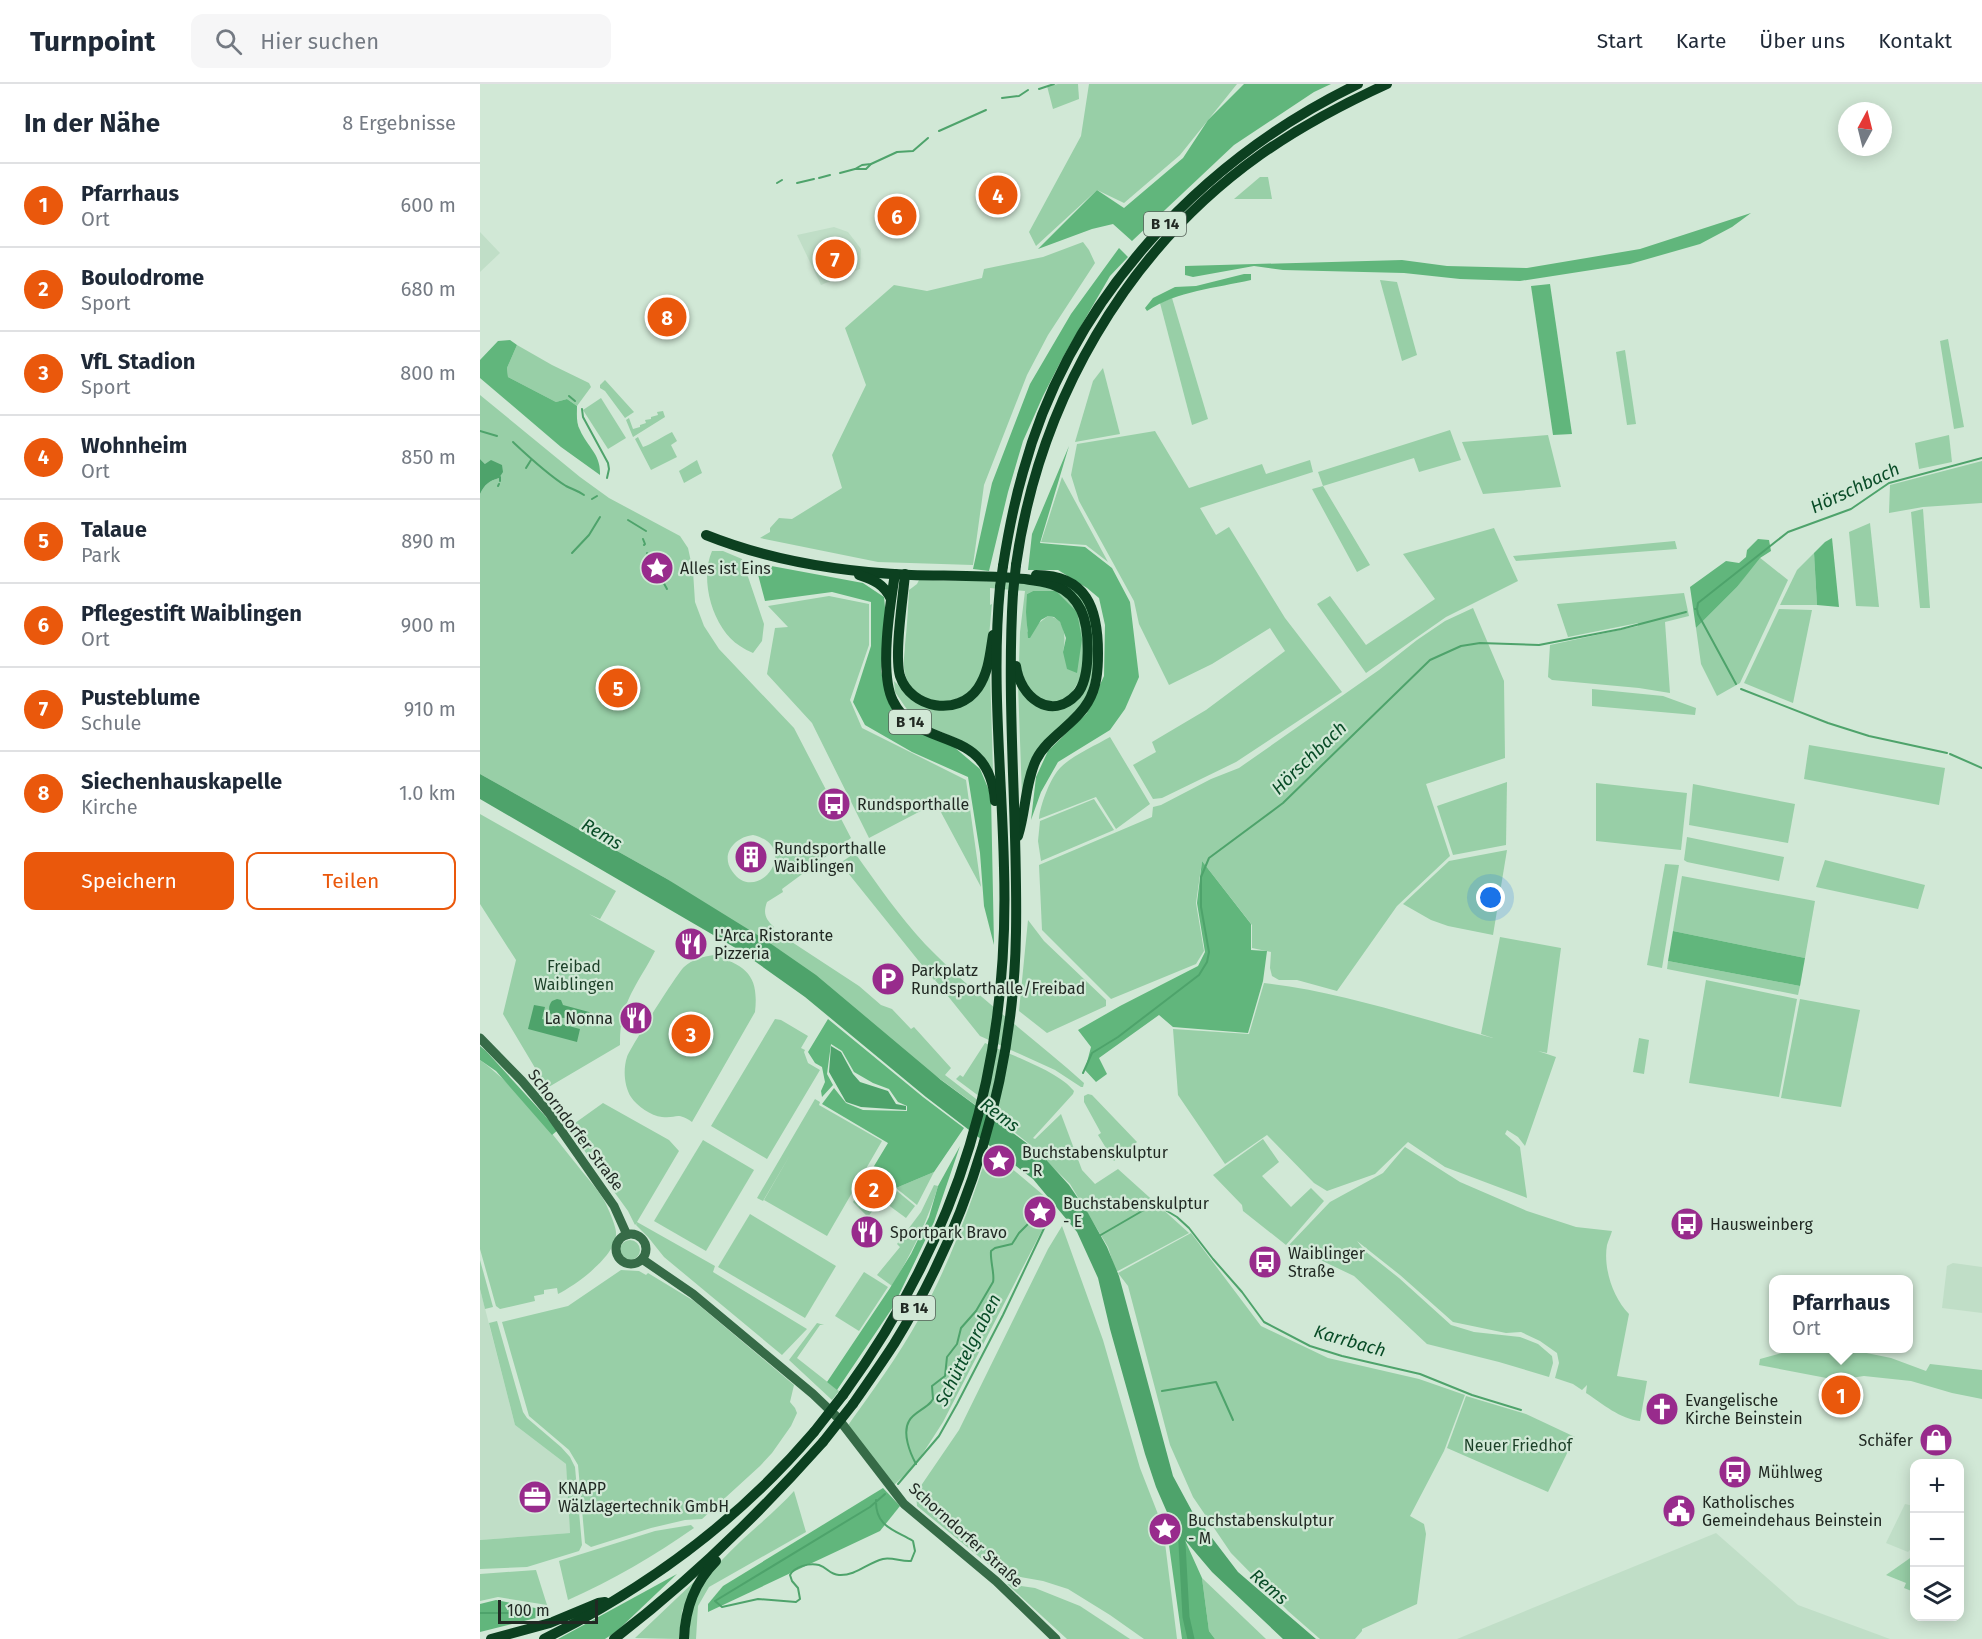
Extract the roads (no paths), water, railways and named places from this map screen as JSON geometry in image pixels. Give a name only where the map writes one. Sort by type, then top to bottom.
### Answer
[{"type":"highway","name":"B 14","points":[[544,1639],[614,1602],[656,1574],[724,1522],[774,1476],[814,1432],[843,1395],[877,1347],[902,1306],[937,1236],[972,1141],[994,1042],[1001,984],[1005,891],[998,689],[1000,587],[1008,534],[1023,470],[1050,397],[1087,326],[1127,267],[1170,218],[1220,171],[1252,146],[1291,121],[1358,84]]},
{"type":"highway","name":"B 14","points":[[614,1639],[678,1588],[732,1538],[823,1442],[853,1404],[894,1344],[929,1280],[963,1205],[996,1099],[1014,985],[1017,926],[1011,730],[1011,633],[1016,565],[1020,536],[1033,483],[1048,434],[1071,379],[1097,333],[1137,275],[1202,203],[1260,156],[1329,112],[1387,84]]},
{"type":"highway","points":[[706,535],[763,555],[843,569],[900,574],[1008,577],[1049,583],[1059,587],[1068,593],[1081,609],[1087,632],[1087,665],[1082,686],[1077,694],[1060,704],[1041,704],[1032,699],[1021,685],[1017,674],[1011,633]]},
{"type":"highway","points":[[843,569],[880,584],[891,599]]},
{"type":"highway","name":"B 14","points":[[900,574],[898,667],[904,684],[916,698],[924,702],[942,706],[961,702],[978,688],[985,673],[999,601]]},
{"type":"highway","name":"B 14","points":[[900,574],[891,599],[887,674],[888,688],[893,701],[901,714],[909,721],[929,732],[955,741],[978,757],[991,778],[996,805],[1002,817]]},
{"type":"highway","points":[[1008,577],[1051,576],[1067,581],[1091,604],[1098,637],[1098,667],[1094,691],[1083,710],[1051,739],[1037,758],[1028,784],[1023,821],[1016,841]]},
{"type":"highway","points":[[684,1639],[687,1613],[693,1594],[712,1566],[725,1553],[732,1538]]},
{"type":"highway","points":[[491,1639],[550,1623],[598,1603],[614,1602]]},
{"type":"main road","name":"Schorndorfer Straße","points":[[480,1038],[549,1113],[614,1206],[627,1235],[636,1236],[643,1242],[645,1251],[642,1259],[693,1294],[800,1382],[837,1417],[904,1504],[996,1581],[1056,1639]]},
{"type":"main road","points":[[627,1235],[622,1237],[617,1245],[619,1258],[630,1264],[642,1259]]},
{"type":"waterway","points":[[1039,89],[1054,84]]},
{"type":"waterway","points":[[1002,98],[1019,96],[1028,90]]},
{"type":"waterway","points":[[939,131],[986,110]]},
{"type":"waterway","points":[[840,173],[871,164],[897,152],[913,151],[928,138]]},
{"type":"waterway","points":[[855,169],[866,169],[871,164]]},
{"type":"waterway","points":[[819,178],[830,175]]},
{"type":"waterway","points":[[797,183],[814,179]]},
{"type":"waterway","points":[[777,183],[782,180]]},
{"type":"waterway","points":[[569,396],[575,401]]},
{"type":"waterway","points":[[582,409],[583,417],[608,463],[607,478]]},
{"type":"waterway","points":[[480,431],[497,436]]},
{"type":"waterway","points":[[513,442],[552,476],[584,495]]},
{"type":"waterway","name":"Hörschbach","points":[[1695,609],[1698,603],[1788,532],[1851,509],[1889,483],[1982,458]]},
{"type":"waterway","points":[[526,468],[531,460]]},
{"type":"waterway","points":[[592,499],[597,496]]},
{"type":"waterway","points":[[572,553],[589,535],[600,517]]},
{"type":"waterway","points":[[628,520],[646,531]]},
{"type":"waterway","points":[[643,539],[644,545]]},
{"type":"waterway","points":[[647,553],[667,589]]},
{"type":"waterway","points":[[1697,609],[1736,684]]},
{"type":"waterway","name":"Hörschbach","points":[[1083,1073],[1092,1053],[1118,1037],[1199,975],[1207,962],[1209,952],[1201,907],[1201,877],[1209,858],[1283,803],[1430,660],[1461,646],[1480,643],[1539,645],[1621,629],[1686,612]]},
{"type":"waterway","points":[[1741,689],[1828,723],[1869,736],[1947,753]]},
{"type":"waterway","points":[[1950,754],[1982,768]]},
{"type":"waterway","points":[[916,1464],[908,1443],[907,1426],[913,1416],[933,1399],[932,1386],[945,1376],[947,1357],[957,1344],[961,1328],[976,1311],[993,1282],[991,1251],[1012,1244],[1032,1220],[1048,1220],[1057,1204]]},
{"type":"waterway","name":"Karrbach","points":[[1099,1236],[1149,1207],[1162,1208],[1189,1228],[1264,1322],[1310,1346],[1420,1374],[1472,1395],[1521,1410]]},
{"type":"waterway","name":"Schüttelgraben","points":[[898,1484],[939,1436],[1003,1315],[1048,1220]]},
{"type":"waterway","points":[[1162,1391],[1216,1382],[1233,1420]]},
{"type":"waterway","points":[[876,1500],[877,1509],[879,1516],[883,1522],[913,1541],[915,1551],[911,1561],[883,1559],[845,1575],[833,1573],[819,1565],[803,1566],[795,1569],[790,1575],[798,1588],[800,1599],[796,1602],[758,1599],[722,1607],[715,1601],[870,1507],[885,1494]]},
{"type":"waterway","points":[[1181,1525],[1186,1617],[1191,1639]]},
{"type":"waterway","name":"Schüttelgraben","points":[[480,1613],[528,1613]]},
{"type":"place","name":"Wohnheim","points":[[998,195]]},
{"type":"place","name":"Pflegestift Waiblingen","points":[[897,216]]},
{"type":"place","name":"Pusteblume","points":[[835,259]]},
{"type":"place","name":"Siechenhauskapelle","points":[[667,317]]},
{"type":"place","name":"Alles ist Eins","points":[[657,568]]},
{"type":"place","name":"Talaue","points":[[618,688]]},
{"type":"place","name":"Rundsporthalle","points":[[834,804]]},
{"type":"place","name":"Rundsporthalle Waiblingen","points":[[751,857]]},
{"type":"place","name":"L'Arca Ristorante Pizzeria","points":[[691,944]]},
{"type":"place","name":"Parkplatz Rundsporthalle/Freibad","points":[[888,979]]},
{"type":"place","name":"La Nonna","points":[[636,1018]]},
{"type":"place","name":"VfL Stadion","points":[[691,1034]]},
{"type":"place","name":"Buchstabenskulptur - R","points":[[999,1161]]},
{"type":"place","name":"Boulodrome","points":[[874,1189]]},
{"type":"place","name":"Buchstabenskulptur - E","points":[[1040,1212]]},
{"type":"place","name":"Hausweinberg","points":[[1687,1224]]},
{"type":"place","name":"Sportpark Bravo","points":[[867,1232]]},
{"type":"place","name":"Waiblinger Straße","points":[[1265,1262]]},
{"type":"place","name":"Pfarrhaus","points":[[1841,1395]]},
{"type":"place","name":"Evangelische Kirche Beinstein","points":[[1662,1409]]},
{"type":"place","name":"Schäfer","points":[[1936,1440]]},
{"type":"place","name":"Mühlweg","points":[[1735,1472]]},
{"type":"place","name":"KNAPP Wälzlagertechnik GmbH","points":[[535,1497]]},
{"type":"place","name":"Katholisches Gemeindehaus Beinstein","points":[[1679,1511]]},
{"type":"place","name":"Buchstabenskulptur - M","points":[[1165,1529]]},
{"type":"water label","name":"Rems","points":[[602,834]]},
{"type":"water label","name":"Rems","points":[[1000,1115]]},
{"type":"water label","name":"Rems","points":[[1269,1587]]},
{"type":"park label","name":"Freibad Waiblingen","points":[[574,975]]},
{"type":"park label","name":"Neuer Friedhof","points":[[1518,1445]]}]
